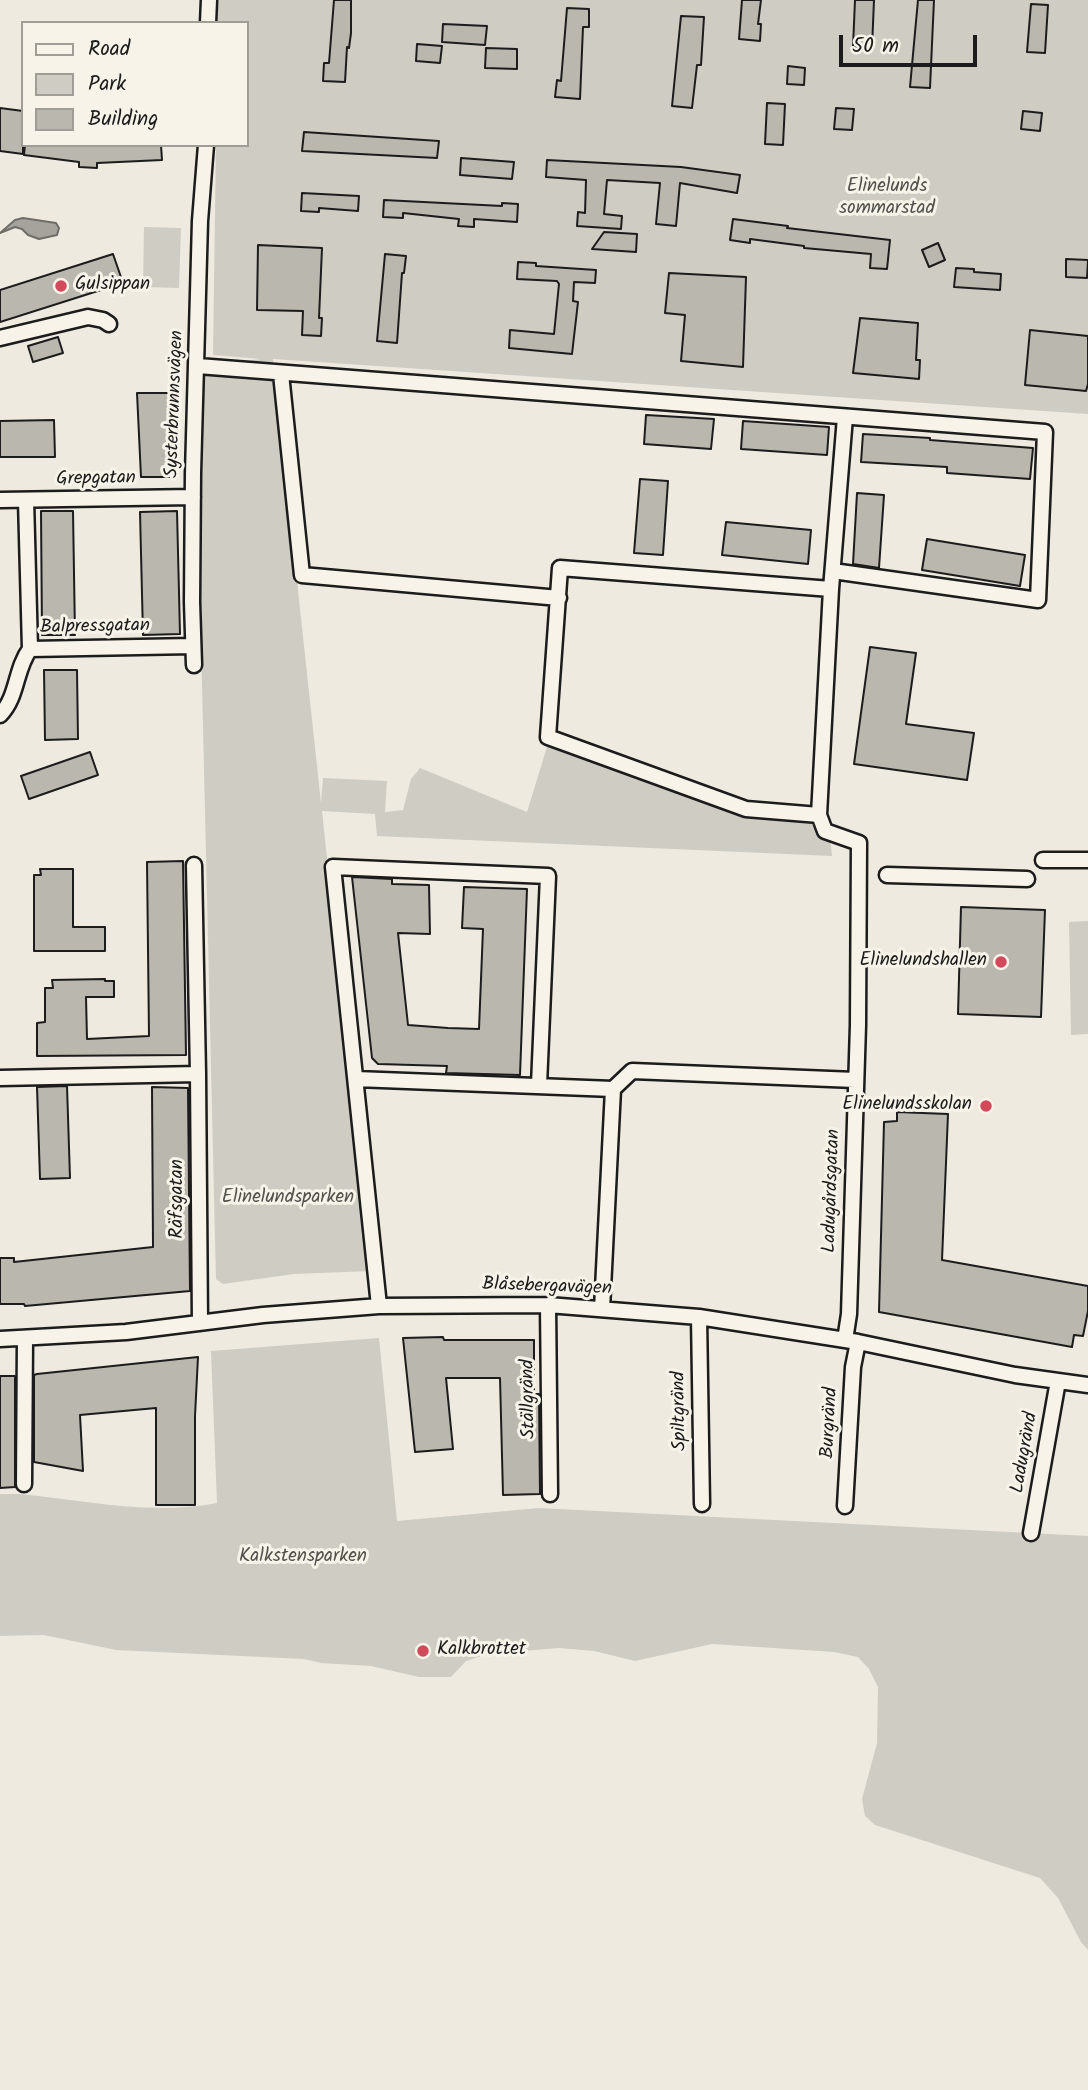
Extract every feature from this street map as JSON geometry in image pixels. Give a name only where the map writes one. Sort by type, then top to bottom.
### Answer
[{"type":"street","points":[[208,21],[209,0]]},
{"type":"street","name":"Systerbrunnsvägen","points":[[194,665],[193,497],[201,221],[206,147]]},
{"type":"street","points":[[0,338],[88,317],[109,324]]},
{"type":"street","points":[[198,366],[1045,432],[1038,600],[833,571]]},
{"type":"street","points":[[281,374],[302,575],[559,598]]},
{"type":"street","points":[[831,589],[560,568],[548,737],[746,808],[819,816],[831,589],[845,417]]},
{"type":"street","name":"Grepgatan","points":[[0,500],[193,497]]},
{"type":"street","points":[[26,500],[30,649]]},
{"type":"street","name":"Balpressgatan","points":[[0,715],[9,706],[22,660],[30,649],[193,646]]},
{"type":"street","name":"Ladugårdsgatan","points":[[819,816],[825,831],[859,843],[849,1314],[851,1341]]},
{"type":"street","points":[[1043,860],[1088,860]]},
{"type":"street","name":"Räfsgatan","points":[[194,865],[200,1323]]},
{"type":"street","points":[[379,1306],[333,867],[548,876],[539,1085]]},
{"type":"street","points":[[887,875],[1027,879]]},
{"type":"street","points":[[602,1309],[613,1089],[632,1071],[855,1080]]},
{"type":"street","points":[[0,1078],[198,1074]]},
{"type":"street","points":[[356,1079],[613,1089]]},
{"type":"street","name":"Blåsebergavägen","points":[[0,1339],[126,1332],[284,1313],[379,1306],[548,1305],[699,1317],[851,1341],[961,1364],[1088,1385]]},
{"type":"street","name":"Ställgränd","points":[[548,1305],[550,1494]]},
{"type":"street","name":"Spiltgränd","points":[[699,1317],[702,1504]]},
{"type":"street","points":[[24,1484],[25,1338]]},
{"type":"street","name":"Burgränd","points":[[845,1506],[853,1367],[851,1341]]},
{"type":"street","name":"Ladugränd","points":[[1031,1533],[1058,1381]]},
{"type":"green space","name":"Elinelunds sommarstad","points":[[218,0],[1088,0],[1088,414],[273,359],[321,803],[323,778],[387,781],[385,812],[403,810],[411,779],[420,768],[527,812],[547,747],[563,740],[763,812],[828,820],[832,856],[377,836],[375,814],[322,811],[371,1271],[294,1274],[223,1284],[216,1279],[195,387],[198,366],[261,359],[213,355],[216,147],[248,147],[248,21],[217,21]]},
{"type":"green space","points":[[144,227],[181,228],[179,288],[143,287]]},
{"type":"green space","points":[[1088,921],[1088,1034],[1071,1035],[1069,922]]},
{"type":"green space","name":"Kalkstensparken","points":[[379,1338],[397,1521],[539,1508],[1088,1536],[1088,1950],[1058,1898],[1040,1878],[875,1825],[865,1816],[862,1799],[877,1743],[878,1687],[869,1669],[858,1657],[834,1652],[712,1644],[635,1661],[594,1651],[559,1648],[488,1654],[466,1661],[451,1677],[419,1677],[371,1666],[321,1663],[304,1659],[116,1650],[44,1635],[0,1636],[0,1494],[143,1507],[193,1507],[217,1503],[211,1351]]},
{"type":"shaded area","points":[[23,218],[56,223],[59,228],[57,235],[39,239],[15,227],[0,233],[15,220]]},
{"type":"building","points":[[334,0],[351,0],[351,33],[349,48],[347,47],[345,82],[323,81],[324,63],[329,63]]},
{"type":"building","points":[[742,0],[761,0],[758,24],[761,24],[760,41],[739,39]]},
{"type":"building","points":[[855,0],[874,0],[872,48],[853,47]]},
{"type":"building","points":[[918,0],[934,0],[930,88],[910,87]]},
{"type":"building","points":[[1031,4],[1048,5],[1045,53],[1027,52]]},
{"type":"building","points":[[567,8],[589,9],[589,27],[583,27],[580,99],[555,97],[557,80],[561,81]]},
{"type":"building","points":[[681,16],[704,17],[701,65],[697,65],[692,108],[672,106]]},
{"type":"building","points":[[443,24],[487,26],[485,45],[442,42]]},
{"type":"building","points":[[417,44],[442,46],[440,63],[416,61]]},
{"type":"building","points":[[486,48],[517,49],[517,69],[485,68]]},
{"type":"building","points":[[788,66],[805,68],[804,85],[787,84]]},
{"type":"building","points":[[767,103],[785,104],[783,145],[765,144]]},
{"type":"building","points":[[0,108],[21,111],[23,154],[0,151]]},
{"type":"building","points":[[836,108],[854,109],[852,130],[834,129]]},
{"type":"building","points":[[1023,111],[1042,113],[1040,131],[1021,129]]},
{"type":"building","points":[[304,132],[439,141],[437,158],[302,151]]},
{"type":"building","points":[[25,147],[161,147],[162,160],[97,163],[97,168],[79,167],[79,162],[24,155]]},
{"type":"building","points":[[461,158],[514,162],[512,179],[460,175]]},
{"type":"building","points":[[547,160],[681,167],[740,175],[737,193],[680,183],[676,226],[656,224],[660,183],[607,180],[604,214],[622,216],[621,229],[577,226],[578,212],[585,213],[586,180],[546,177]]},
{"type":"building","points":[[302,193],[359,196],[358,211],[319,208],[319,212],[301,211]]},
{"type":"building","points":[[384,200],[502,206],[502,203],[518,204],[517,222],[474,219],[474,227],[458,226],[459,219],[403,213],[403,218],[383,217]]},
{"type":"building","points":[[733,219],[890,240],[887,269],[870,268],[871,254],[804,248],[750,239],[750,243],[730,240]]},
{"type":"building","points":[[604,232],[637,234],[636,252],[592,249]]},
{"type":"building","points":[[938,243],[945,260],[929,267],[922,250]]},
{"type":"building","points":[[258,245],[322,248],[319,318],[322,318],[321,336],[302,335],[303,311],[257,310]]},
{"type":"building","name":"Gulsippan","points":[[113,254],[123,283],[0,322],[0,290]]},
{"type":"building","points":[[385,254],[406,256],[402,273],[397,343],[377,341]]},
{"type":"building","points":[[1066,259],[1088,260],[1087,278],[1066,277]]},
{"type":"building","points":[[518,262],[536,263],[536,266],[596,270],[595,283],[574,282],[573,301],[578,302],[572,354],[509,348],[510,330],[554,334],[559,284],[557,281],[517,279]]},
{"type":"building","points":[[956,268],[1001,274],[1000,290],[954,287]]},
{"type":"building","points":[[669,273],[746,277],[743,367],[681,361],[685,315],[665,313]]},
{"type":"building","points":[[860,318],[918,323],[916,360],[920,360],[919,379],[853,373]]},
{"type":"building","points":[[1030,330],[1088,336],[1086,391],[1025,385]]},
{"type":"building","points":[[58,337],[63,353],[33,362],[28,346]]},
{"type":"building","points":[[137,393],[178,393],[177,477],[141,477]]},
{"type":"building","points":[[646,415],[714,419],[711,449],[644,444]]},
{"type":"building","points":[[54,420],[55,457],[0,457],[0,421]]},
{"type":"building","points":[[743,421],[829,427],[827,455],[741,449]]},
{"type":"building","points":[[863,434],[1033,448],[1030,479],[947,473],[947,467],[861,462]]},
{"type":"building","points":[[640,479],[668,481],[663,555],[634,553]]},
{"type":"building","points":[[857,493],[884,495],[879,568],[853,564]]},
{"type":"building","points":[[41,511],[73,511],[75,635],[42,635]]},
{"type":"building","points":[[177,511],[180,634],[143,635],[140,512]]},
{"type":"building","points":[[726,522],[811,530],[808,564],[722,555]]},
{"type":"building","points":[[927,539],[1025,555],[1020,586],[922,570]]},
{"type":"building","points":[[870,647],[916,653],[906,724],[974,733],[967,780],[854,764]]},
{"type":"building","points":[[44,670],[77,670],[78,739],[45,740]]},
{"type":"building","points":[[90,752],[98,775],[29,799],[21,776]]},
{"type":"building","points":[[183,861],[186,1055],[37,1056],[37,1023],[45,1022],[45,988],[53,988],[52,980],[114,981],[114,997],[86,997],[87,1039],[149,1036],[147,862]]},
{"type":"building","points":[[40,869],[73,869],[73,927],[105,927],[105,951],[34,951],[34,875],[41,875]]},
{"type":"building","points":[[352,877],[392,879],[392,884],[429,885],[430,934],[398,933],[408,1025],[448,1028],[479,1029],[483,929],[462,928],[464,887],[527,889],[520,1075],[446,1073],[447,1066],[378,1064],[372,1058]]},
{"type":"building","name":"Elinelundshallen","points":[[961,907],[1045,910],[1041,1017],[958,1014]]},
{"type":"building","points":[[67,1086],[70,1178],[40,1179],[37,1087]]},
{"type":"building","points":[[152,1087],[188,1088],[190,1291],[25,1306],[0,1304],[0,1258],[14,1258],[14,1262],[153,1247]]},
{"type":"building","points":[[897,1112],[948,1114],[942,1260],[1088,1286],[1088,1311],[1083,1336],[1074,1335],[1072,1347],[879,1312],[884,1122],[897,1121]]},
{"type":"building","points":[[443,1337],[444,1340],[534,1340],[534,1394],[539,1394],[540,1494],[503,1495],[500,1378],[446,1378],[453,1449],[415,1452],[403,1338]]},
{"type":"building","points":[[198,1357],[195,1505],[156,1505],[156,1408],[80,1415],[83,1471],[34,1462],[34,1375]]},
{"type":"building","points":[[0,1376],[15,1376],[15,1487],[0,1488]]},
{"type":"place","name":"Gulsippan","points":[[61,286]]},
{"type":"place","name":"Elinelundshallen","points":[[1001,962]]},
{"type":"place","name":"Elinelundsskolan","points":[[986,1106]]},
{"type":"place","name":"Kalkbrottet","points":[[423,1651]]},
{"type":"park label","name":"Elinelundsparken","points":[[288,1199]]}]
